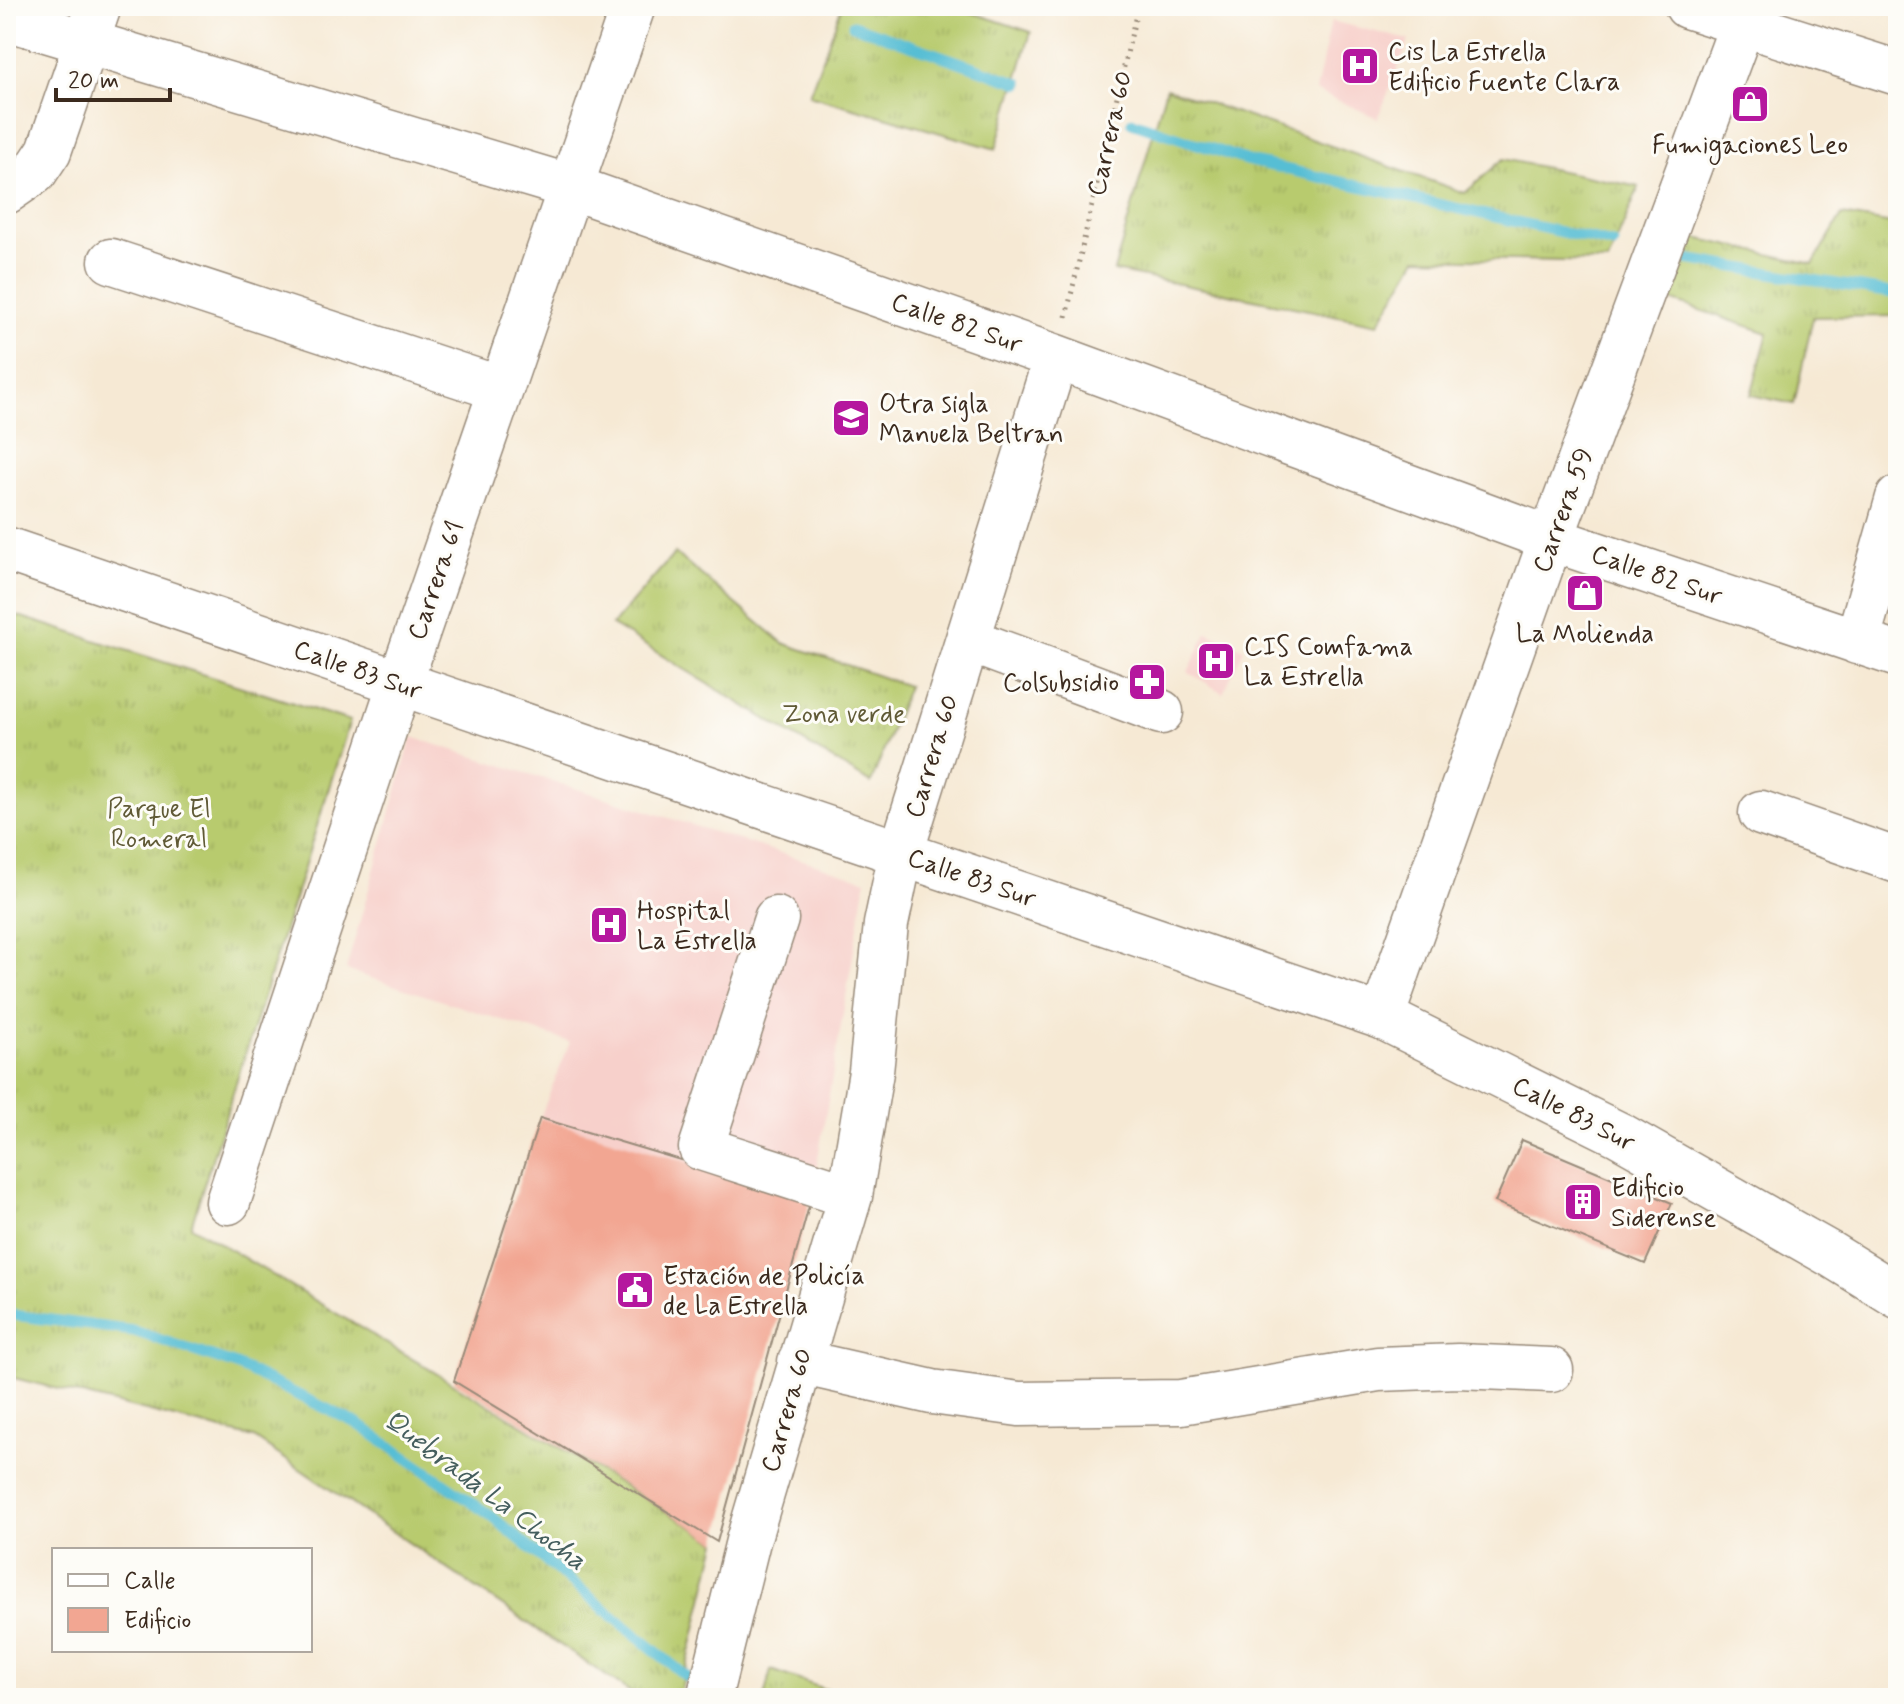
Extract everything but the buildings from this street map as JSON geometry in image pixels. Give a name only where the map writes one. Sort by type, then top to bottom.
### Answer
[{"type":"street","name":"Carrera 61","points":[[228,1202],[400,683],[633,6]]},
{"type":"street","points":[[1687,6],[1746,15],[1898,73]]},
{"type":"street","name":"Carrera 59","points":[[1382,1017],[1551,539],[1746,15]]},
{"type":"street","name":"Calle 82 Sur","points":[[6,18],[93,25],[571,187],[1056,357],[1551,539],[1898,655]]},
{"type":"street","points":[[6,192],[35,172],[49,151],[93,25]]},
{"type":"street","points":[[111,261],[501,389]]},
{"type":"street","name":"Carrera 60","points":[[709,1698],[748,1541],[850,1196],[871,1072],[886,924],[901,853],[1056,357]]},
{"type":"street","points":[[1857,642],[1898,498]]},
{"type":"street","name":"Calle 83 Sur","points":[[6,549],[1382,1017],[1620,1135],[1898,1296]]},
{"type":"street","points":[[968,640],[1161,712]]},
{"type":"street","points":[[1761,813],[1898,861]]},
{"type":"street","points":[[776,919],[701,1148],[850,1196]]},
{"type":"street","points":[[800,1362],[932,1392],[1019,1404],[1181,1402],[1391,1368],[1458,1366],[1551,1370]]},
{"type":"path","name":"Carrera 60","points":[[1056,357],[1138,6]]},
{"type":"shaded area","name":"Cis La Estrella Edificio Fuente Clara","points":[[1331,21],[1409,40],[1378,118],[1316,91]]},
{"type":"shaded area","name":"CIS Comfama La Estrella","points":[[1207,632],[1244,649],[1223,693],[1188,672]]},
{"type":"shaded area","name":"Hospital La Estrella","points":[[412,737],[866,880],[811,1199],[540,1118],[570,1042],[346,970]]},
{"type":"green space","points":[[842,6],[952,6],[1031,32],[996,149],[809,95]]},
{"type":"green space","points":[[1166,88],[1465,193],[1503,159],[1639,187],[1608,262],[1417,258],[1378,324],[1114,271]]},
{"type":"green space","points":[[1842,215],[1898,225],[1898,316],[1813,317],[1794,404],[1751,395],[1768,333],[1664,298],[1691,237],[1813,264]]},
{"type":"green space","name":"Zona verde","points":[[675,553],[783,643],[908,686],[871,783],[612,625]]},
{"type":"green space","name":"Parque El Romeral","points":[[6,612],[350,721],[191,1226],[717,1542],[679,1698],[639,1698],[254,1438],[6,1376]]},
{"type":"green space","points":[[771,1670],[849,1698],[764,1698]]},
{"type":"waterway","points":[[853,25],[1019,83]]},
{"type":"waterway","points":[[1132,122],[1245,160],[1613,244]]},
{"type":"waterway","points":[[1680,258],[1898,294]]},
{"type":"waterway","name":"Quebrada La Chocha","points":[[6,1314],[134,1331],[236,1365],[358,1424],[490,1515],[687,1677]]},
{"type":"place","name":"Cis La Estrella Edificio Fuente Clara","points":[[1360,66]]},
{"type":"place","name":"Fumigaciones Leo","points":[[1750,104]]},
{"type":"place","name":"Otra sigla Manuela Beltran","points":[[851,418]]},
{"type":"place","name":"La Molienda","points":[[1585,593]]},
{"type":"place","name":"CIS Comfama La Estrella","points":[[1216,661]]},
{"type":"place","name":"Colsubsidio","points":[[1147,682]]},
{"type":"place","name":"Hospital La Estrella","points":[[609,925]]},
{"type":"place","name":"Edificio Siderense","points":[[1583,1202]]},
{"type":"place","name":"Estación de Policía de La Estrella","points":[[635,1290]]}]
